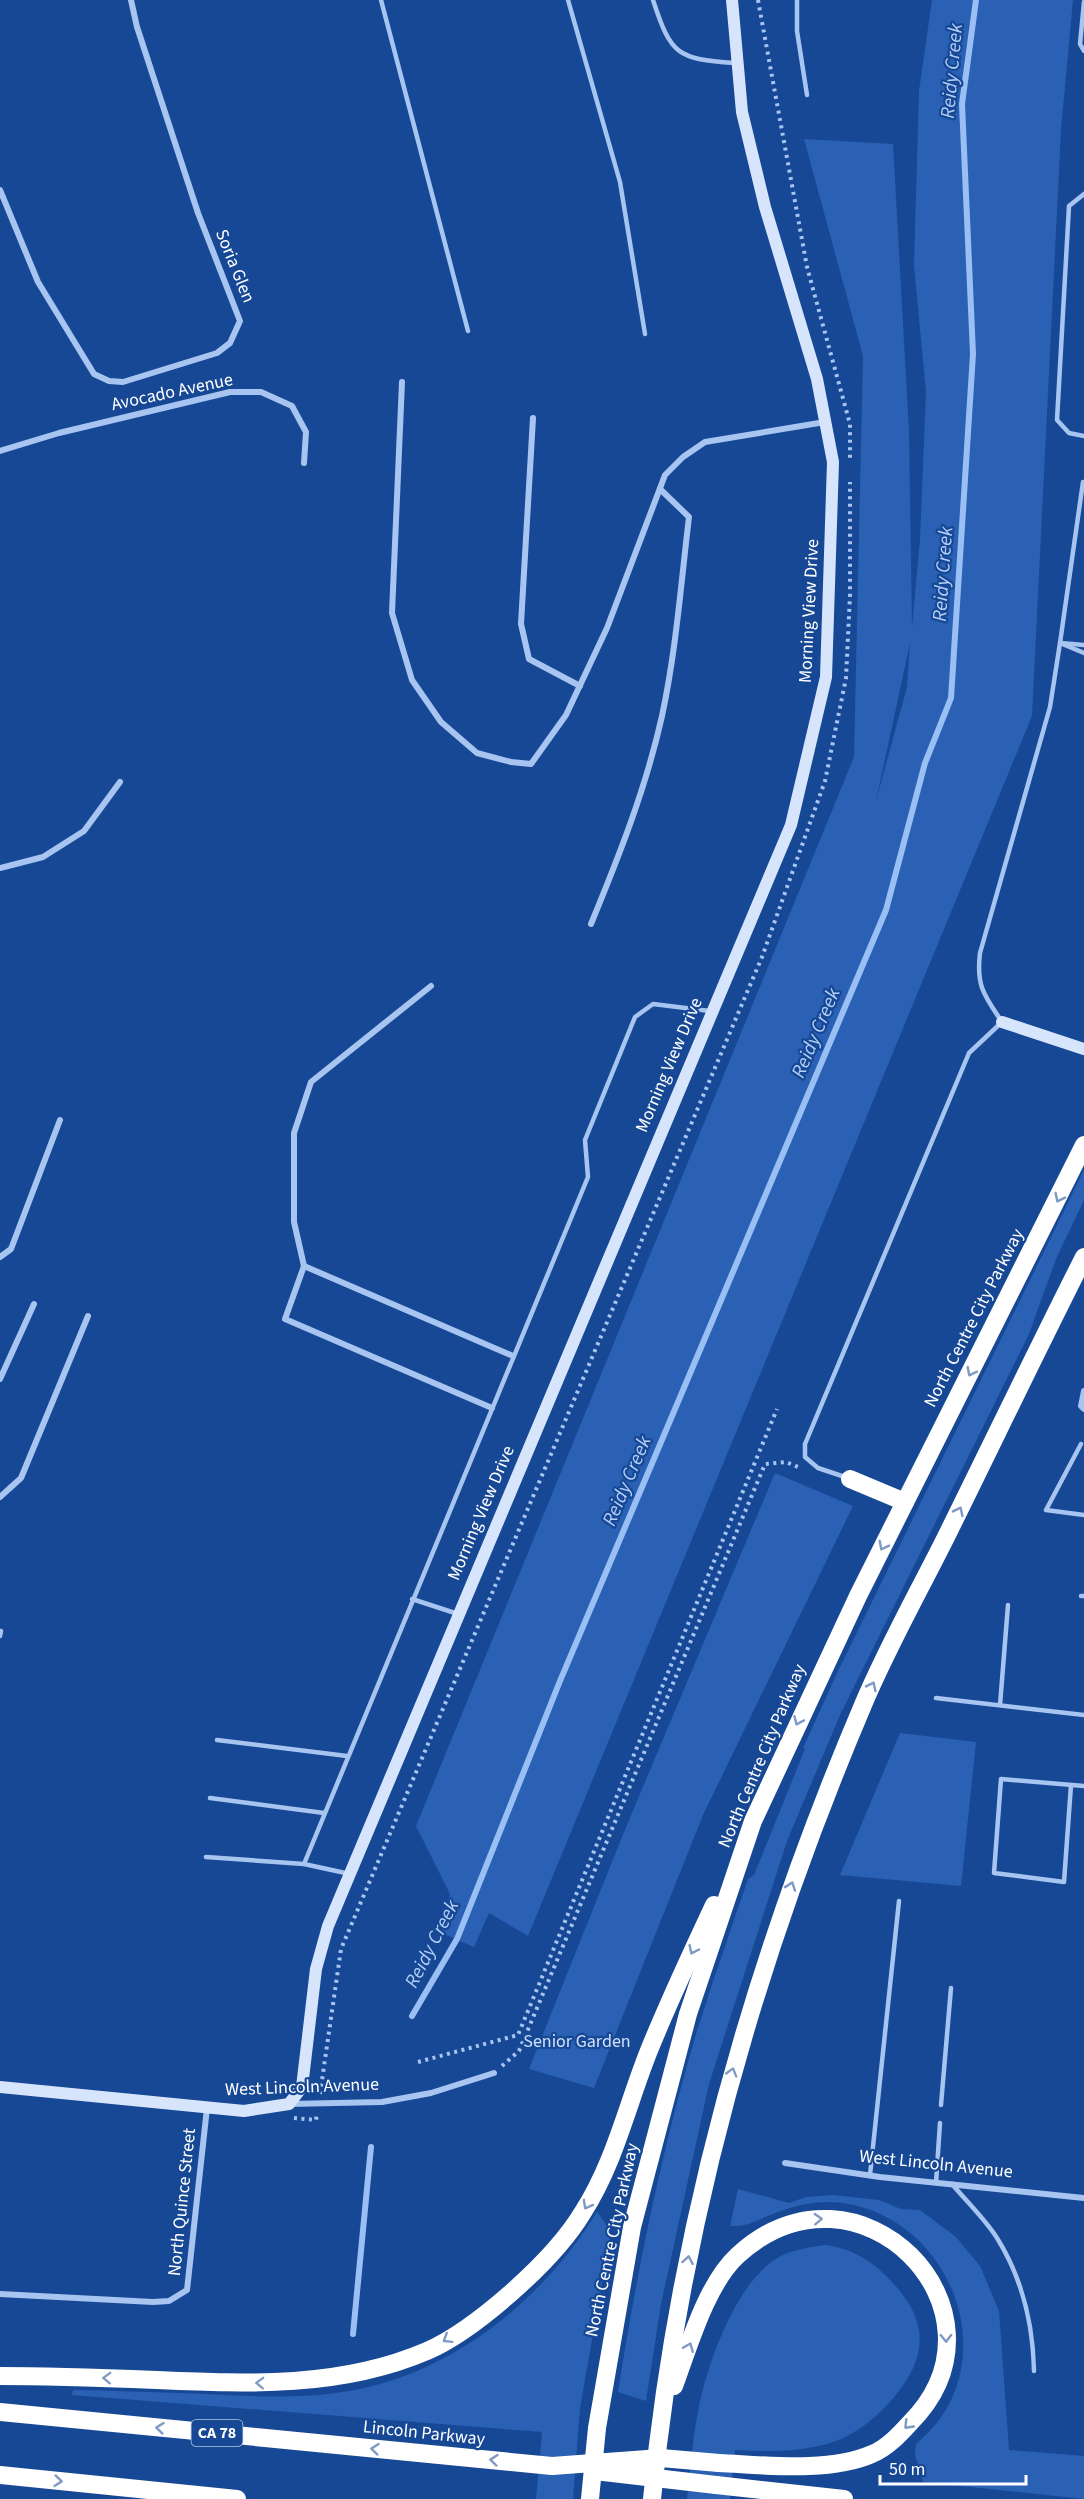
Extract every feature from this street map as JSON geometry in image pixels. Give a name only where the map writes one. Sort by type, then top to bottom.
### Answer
[{"type":"highway","name":"North Centre City Parkway","points":[[590,2499],[597,2428],[632,2227],[688,2014],[753,1821],[810,1695],[1084,1145]]},
{"type":"highway","points":[[652,2499],[660,2421],[704,2179],[730,2078],[796,1871],[864,1702],[1084,1257]]},
{"type":"highway","points":[[850,1479],[905,1502]]},
{"type":"highway","points":[[0,2376],[275,2384],[322,2379],[365,2373],[430,2350],[493,2308],[557,2246],[583,2213],[599,2183],[649,2053],[753,1821]]},
{"type":"highway","points":[[552,2466],[661,2458],[718,2463],[808,2466],[843,2462],[872,2454],[897,2437],[918,2415],[930,2399],[940,2377],[946,2358],[947,2331],[936,2290],[908,2252],[868,2226],[828,2218],[798,2220],[760,2238],[735,2257],[719,2280],[703,2311],[660,2421]]},
{"type":"highway","name":"Lincoln Parkway","points":[[0,2412],[552,2466],[844,2499]]},
{"type":"highway","points":[[0,2475],[237,2499]]},
{"type":"street","name":"Soria Glen","points":[[0,190],[38,282],[94,374],[109,381],[123,382],[218,353],[230,343],[240,321],[198,213],[137,27],[131,0]]},
{"type":"street","name":"Morning View Drive","points":[[289,2104],[302,2087],[316,1969],[328,1926],[791,825],[826,677],[833,462],[818,379],[765,207],[742,112],[732,0]]},
{"type":"street","points":[[402,382],[392,613],[412,680],[441,722],[477,753],[512,762],[531,764],[566,715],[608,628],[665,476],[683,457],[705,442],[825,422]]},
{"type":"street","name":"Avocado Avenue","points":[[0,452],[59,433],[230,392],[261,392],[292,406],[306,432],[304,463]]},
{"type":"street","points":[[533,418],[521,624],[529,659],[580,686]]},
{"type":"street","points":[[591,924],[629,832],[662,716],[688,517],[660,489]]},
{"type":"street","points":[[0,868],[43,857],[84,831],[120,782]]},
{"type":"street","points":[[431,986],[311,1082],[294,1133],[294,1222],[304,1266],[285,1319],[492,1408]]},
{"type":"street","points":[[1002,1022],[1084,1049]]},
{"type":"street","points":[[0,1257],[11,1249],[60,1120]]},
{"type":"street","points":[[304,1266],[513,1356]]},
{"type":"street","points":[[0,1379],[34,1304]]},
{"type":"street","points":[[0,1497],[21,1478],[88,1316]]},
{"type":"street","points":[[1084,1391],[1080,1398],[1081,1407],[1084,1409]]},
{"type":"street","name":"West Lincoln Avenue","points":[[0,2087],[244,2111],[289,2104],[382,2102],[431,2093],[494,2073]]},
{"type":"street","name":"North Quince Street","points":[[0,2294],[153,2302],[169,2301],[187,2290],[207,2107]]},
{"type":"street","name":"West Lincoln Avenue","points":[[785,2163],[870,2175],[1084,2198]]},
{"type":"lane","points":[[381,0],[468,332]]},
{"type":"lane","points":[[568,0],[620,182],[645,334]]},
{"type":"lane","points":[[653,0],[665,37],[681,52],[698,60],[737,63]]},
{"type":"lane","points":[[797,0],[797,31],[807,95]]},
{"type":"lane","points":[[1084,2],[1080,44],[1084,51]]},
{"type":"lane","points":[[1084,194],[1069,206],[1057,420],[1069,433],[1084,436]]},
{"type":"lane","points":[[850,1479],[818,1468],[805,1457],[805,1444],[969,1053],[1002,1022],[981,990],[978,973],[980,953],[1050,707],[1083,482]]},
{"type":"lane","points":[[1060,643],[1084,645]]},
{"type":"lane","points":[[1060,643],[1084,653]]},
{"type":"lane","points":[[304,1864],[588,1177],[585,1140],[635,1017],[653,1004],[711,1011]]},
{"type":"lane","points":[[1082,1444],[1047,1510],[1084,1515]]},
{"type":"lane","points":[[412,1599],[458,1614]]},
{"type":"lane","points":[[1000,1705],[1008,1605]]},
{"type":"lane","points":[[936,1698],[1084,1715]]},
{"type":"lane","points":[[217,1740],[347,1756]]},
{"type":"lane","points":[[1071,1785],[1064,1882],[994,1873],[1001,1779],[1084,1786]]},
{"type":"lane","points":[[210,1798],[324,1813]]},
{"type":"lane","points":[[206,1857],[304,1864],[350,1874]]},
{"type":"lane","points":[[870,2175],[899,1900]]},
{"type":"lane","points":[[941,2105],[951,1988]]},
{"type":"lane","points":[[936,2182],[940,2123]]},
{"type":"lane","points":[[952,2184],[997,2238],[1016,2277],[1027,2310],[1035,2371]]},
{"type":"path","points":[[418,2062],[518,2035],[777,1409]]},
{"type":"path","points":[[494,2073],[519,2051],[765,1464]]},
{"type":"green space","points":[[932,0],[1073,0],[1061,130],[1032,716],[528,1936],[489,1913],[474,1947],[437,1931],[450,1894],[416,1826],[854,757],[863,356],[804,139],[893,144],[909,432],[912,627],[920,540],[926,392],[914,265],[919,91]],"holes":[[[910,643],[907,687],[876,801]]]},
{"type":"green space","points":[[1084,1170],[1084,1200],[1056,1259],[1029,1334],[840,1715],[787,1841],[709,2084],[661,2304],[646,2401],[618,2392],[642,2255],[684,2075],[748,1879],[754,1875],[805,1749],[803,1748],[839,1669]]},
{"type":"green space","name":"Senior Garden","points":[[775,1473],[853,1506],[703,1815],[594,2088],[529,2069],[624,1832]]},
{"type":"green space","points":[[900,1733],[976,1742],[961,1886],[840,1875]]},
{"type":"green space","points":[[738,2189],[789,2203],[806,2197],[833,2195],[879,2200],[901,2209],[920,2210],[956,2237],[980,2266],[999,2311],[1009,2450],[1084,2456],[1084,2499],[923,2482],[915,2454],[916,2444],[943,2415],[958,2381],[963,2345],[959,2309],[945,2275],[923,2245],[894,2221],[858,2206],[836,2202],[815,2203],[783,2210],[747,2224],[730,2226]]},
{"type":"green space","points":[[597,2212],[606,2224],[610,2237],[580,2408],[573,2499],[536,2499],[542,2432],[72,2395],[73,2390],[303,2396],[336,2393],[376,2385],[415,2372],[452,2354],[519,2306],[548,2277]]},
{"type":"green space","points":[[826,2245],[854,2253],[870,2262],[892,2282],[905,2298],[914,2313],[919,2329],[917,2359],[910,2374],[887,2405],[852,2434],[836,2441],[805,2449],[735,2450],[730,2499],[687,2499],[694,2433],[702,2393],[716,2348],[738,2303],[765,2267],[781,2256]]},
{"type":"waterway","name":"Reidy Creek","points":[[412,2016],[457,1939],[560,1681],[886,910],[925,763],[951,698],[973,354],[962,104],[976,0]]},
{"type":"waterway","name":"Reidy Creek","points":[[353,2334],[371,2147]]}]
